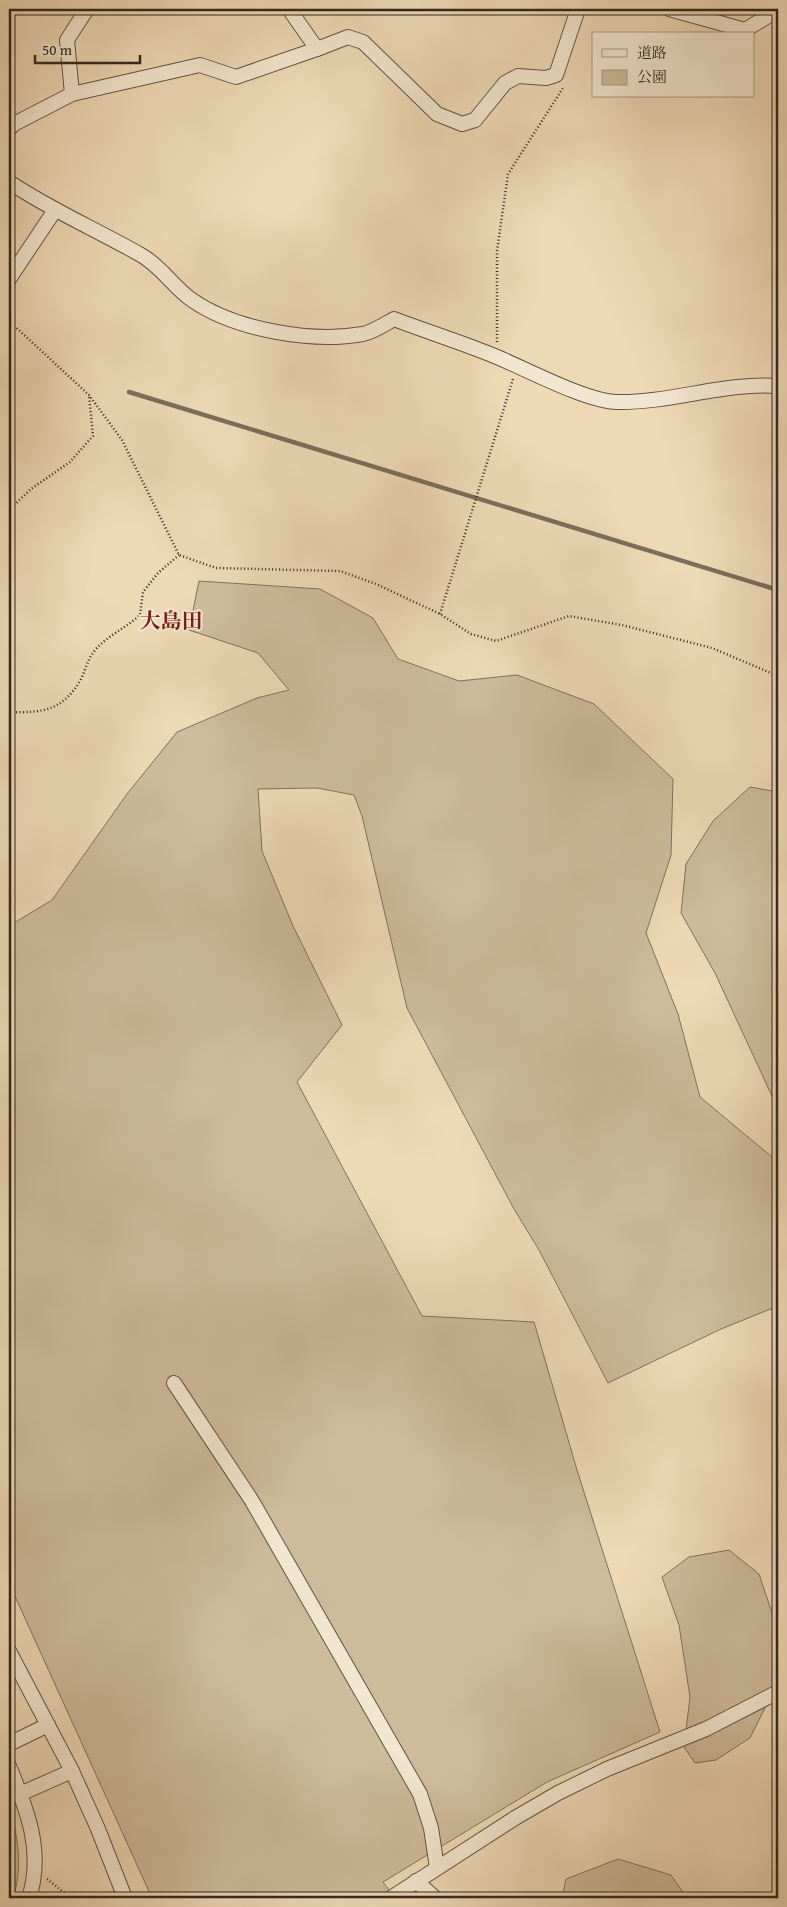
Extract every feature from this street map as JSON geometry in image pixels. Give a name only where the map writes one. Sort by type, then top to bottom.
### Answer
[{"type":"street","points":[[72,94],[67,40],[87,9]]},
{"type":"street","points":[[289,9],[317,49]]},
{"type":"street","points":[[9,130],[14,124],[72,94],[200,65],[236,77],[348,37],[362,42],[437,114],[462,124],[475,120],[504,83],[518,76],[546,78],[556,75],[578,9]]},
{"type":"street","points":[[669,9],[745,30],[778,10]]},
{"type":"street","points":[[9,182],[55,210],[143,256],[193,301],[230,319],[261,328],[311,336],[365,334],[394,319],[494,356],[592,397],[615,402],[664,399],[755,384],[778,386]]},
{"type":"street","points":[[9,278],[55,210]]},
{"type":"street","points":[[174,1383],[252,1501],[420,1794],[431,1828],[437,1868]]},
{"type":"street","points":[[9,1651],[13,1672],[48,1725],[72,1771],[98,1829],[125,1898]]},
{"type":"street","points":[[390,1898],[515,1818],[558,1793],[608,1768],[713,1725],[778,1692]]},
{"type":"street","points":[[9,1744],[48,1725]]},
{"type":"street","points":[[9,1766],[30,1822],[34,1841],[34,1875],[29,1898]]},
{"type":"street","points":[[20,1794],[72,1771]]},
{"type":"street","points":[[416,1881],[435,1898]]},
{"type":"path","points":[[494,356],[498,338],[497,251],[508,174],[565,84],[556,75]]},
{"type":"path","points":[[9,321],[89,395],[122,440],[179,555],[216,568],[340,571],[376,584],[440,614],[471,634],[496,640],[569,616],[622,625],[712,648],[778,675],[778,671]]},
{"type":"path","points":[[440,614],[518,366]]},
{"type":"path","points":[[9,510],[31,489],[70,462],[93,436],[89,395]]},
{"type":"path","points":[[9,712],[35,713],[56,707],[80,680],[90,656],[98,647],[140,615],[143,592],[158,573],[179,555]]},
{"type":"path","points":[[34,1875],[55,1884],[71,1898]]},
{"type":"green space","points":[[199,581],[320,589],[373,618],[398,659],[459,681],[517,675],[594,704],[673,779],[671,855],[646,933],[678,1014],[700,1097],[778,1162],[778,1306],[721,1329],[608,1383],[539,1250],[514,1209],[407,1008],[362,816],[354,795],[317,788],[258,789],[262,851],[293,926],[342,1025],[297,1082],[422,1316],[534,1322],[577,1470],[660,1732],[547,1782],[383,1882],[395,1898],[152,1898],[9,1583],[9,926],[52,900],[127,794],[177,732],[257,698],[289,690],[258,653],[189,630]]},
{"type":"green space","points":[[750,787],[778,792],[778,1109],[715,973],[681,913],[686,864],[713,821]]},
{"type":"green space","points":[[729,1550],[759,1574],[776,1625],[778,1682],[750,1738],[716,1760],[695,1763],[684,1747],[690,1697],[679,1625],[662,1577],[689,1557]]},
{"type":"green space","points":[[12,1816],[18,1847],[18,1878],[13,1898],[9,1898],[9,1817]]},
{"type":"green space","points":[[618,1859],[671,1875],[687,1898],[562,1898],[566,1879]]},
{"type":"waterway","points":[[129,392],[778,590]]},
{"type":"district","name":"大島田","points":[[171,621]]}]
